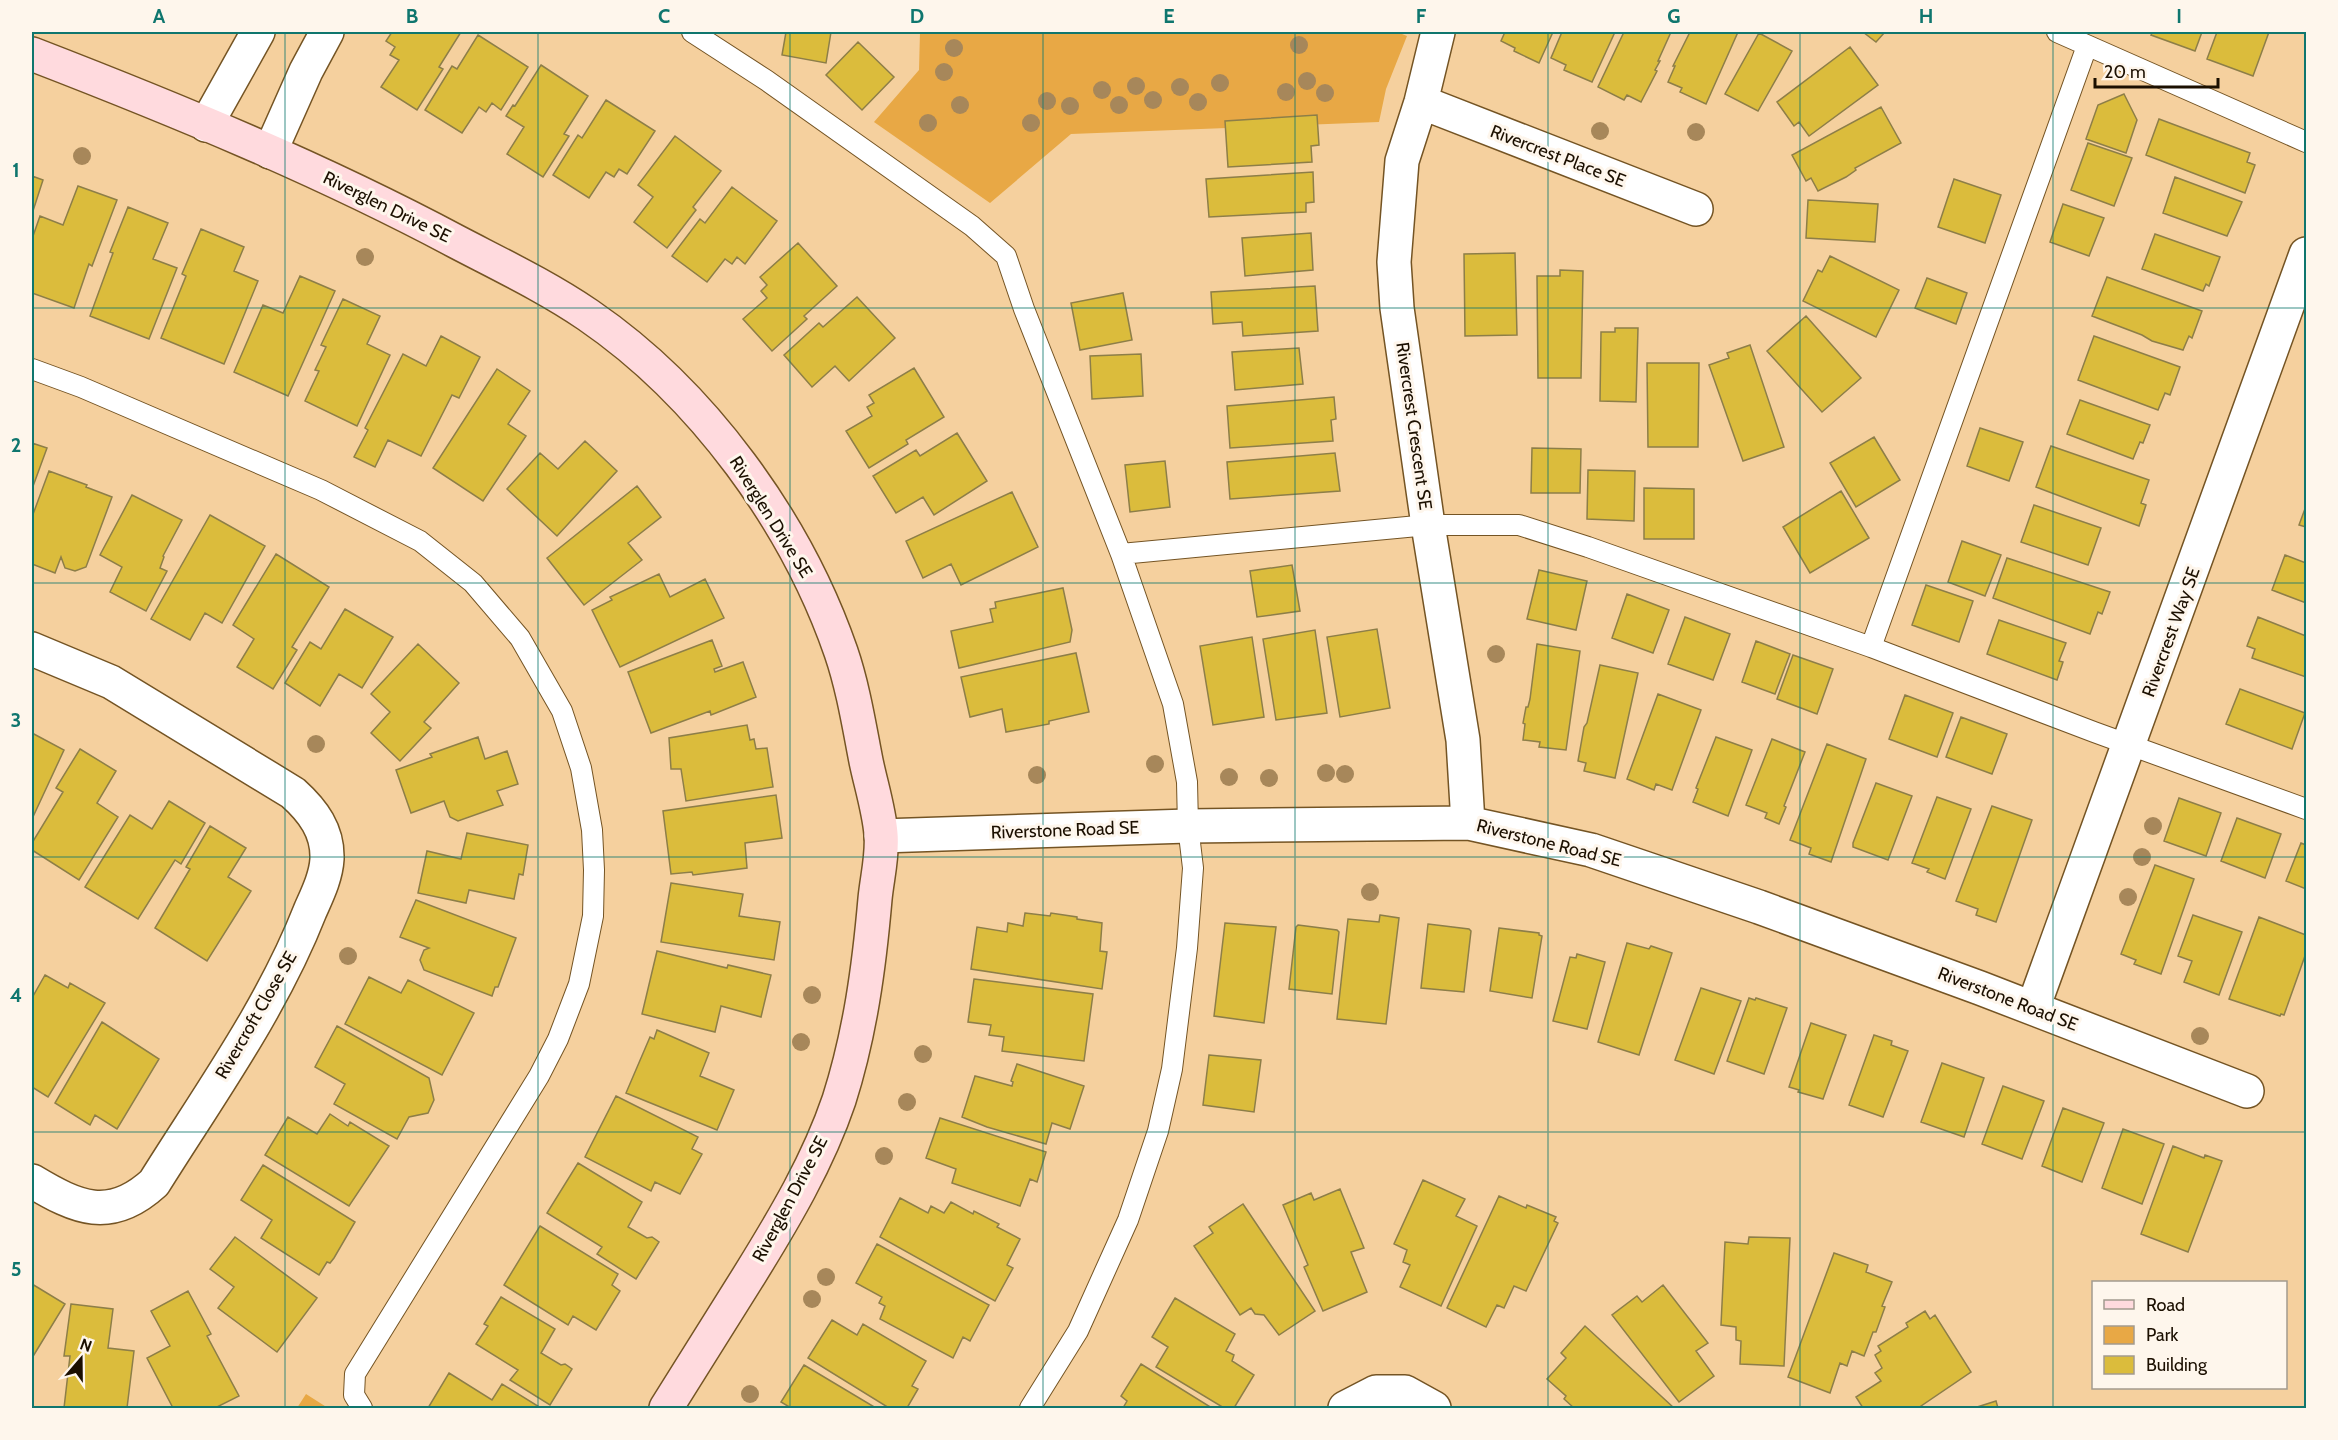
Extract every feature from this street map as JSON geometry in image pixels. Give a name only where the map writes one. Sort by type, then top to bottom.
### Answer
[{"type":"street","points":[[206,124],[258,32]]},
{"type":"street","points":[[270,152],[306,71],[327,32]]},
{"type":"street","name":"Rivercrest Crescent SE","points":[[1438,32],[1402,161],[1394,262],[1397,308],[1428,525],[1463,740],[1468,823]]},
{"type":"street","name":"Riverglen Drive SE","points":[[32,54],[161,104],[270,152],[427,226],[588,315],[635,351],[696,409],[748,475],[783,529],[815,589],[841,653],[856,708],[881,836],[869,966],[858,1032],[838,1103],[811,1167],[775,1233],[666,1408]]},
{"type":"street","name":"Rivercrest Place SE","points":[[1420,102],[1696,209]]},
{"type":"street","name":"Rivercrest Way SE","points":[[2033,1008],[2307,254]]},
{"type":"street","name":"Rivercroft Close SE","points":[[32,649],[111,682],[293,793],[311,810],[322,829],[327,848],[327,862],[323,878],[300,938],[269,999],[154,1183],[140,1196],[123,1205],[106,1208],[83,1207],[60,1198],[32,1181]]},
{"type":"street","name":"Riverstone Road SE","points":[[881,836],[1188,826],[1468,823],[1591,850],[1759,907],[2033,1008],[2247,1091]]},
{"type":"street","points":[[1345,1408],[1376,1392],[1405,1392],[1434,1408]]},
{"type":"lane","points":[[692,32],[766,80],[972,226],[1006,255],[1024,309],[1121,554],[1173,704],[1187,782],[1188,826],[1193,868],[1187,948],[1172,1070],[1158,1131],[1128,1220],[1078,1331],[1030,1408]]},
{"type":"lane","points":[[2057,32],[2307,142]]},
{"type":"lane","points":[[1871,647],[2087,45]]},
{"type":"lane","points":[[32,369],[81,387],[310,485],[420,541],[473,583],[520,638],[562,711],[581,768],[592,830],[594,870],[593,916],[579,984],[558,1039],[539,1076],[355,1374],[354,1395],[362,1408]]},
{"type":"lane","points":[[1121,554],[1428,525],[1519,525],[1588,547],[1871,647],[2130,746],[2307,809]]},
{"type":"green space","points":[[920,32],[1397,32],[1407,36],[1386,89],[1379,122],[1071,134],[990,203],[874,122],[919,70]]},
{"type":"green space","points":[[306,1394],[328,1408],[297,1408]]},
{"type":"building","points":[[392,32],[461,32],[439,67],[443,69],[417,110],[381,87],[399,60],[390,55],[395,47],[386,41]]},
{"type":"building","points":[[786,32],[831,32],[826,63],[782,55]]},
{"type":"building","points":[[1505,32],[1553,32],[1539,63],[1514,51],[1515,48],[1501,41]]},
{"type":"building","points":[[1562,32],[1615,32],[1592,82],[1564,70],[1566,65],[1551,58]]},
{"type":"building","points":[[1624,32],[1671,32],[1658,61],[1660,61],[1655,70],[1657,71],[1641,102],[1627,95],[1624,100],[1598,87]]},
{"type":"building","points":[[1690,32],[1738,32],[1706,104],[1680,92],[1682,88],[1668,82],[1675,66],[1673,66]]},
{"type":"building","points":[[1863,32],[1885,32],[1876,42]]},
{"type":"building","points":[[2153,32],[2202,32],[2195,51],[2151,35]]},
{"type":"building","points":[[2217,32],[2269,32],[2253,76],[2207,59]]},
{"type":"building","points":[[1759,33],[1792,51],[1758,111],[1725,94]]},
{"type":"building","points":[[478,35],[528,67],[501,110],[492,103],[486,112],[479,107],[462,133],[425,110],[452,66],[457,69]]},
{"type":"building","points":[[858,42],[894,77],[862,110],[826,75]]},
{"type":"building","points":[[1850,47],[1878,85],[1809,136],[1799,122],[1794,126],[1777,102]]},
{"type":"building","points":[[541,65],[588,96],[564,134],[569,136],[543,177],[507,154],[524,127],[506,116]]},
{"type":"building","points":[[2124,94],[2137,120],[2126,153],[2086,139],[2098,105]]},
{"type":"building","points":[[606,100],[655,131],[627,174],[619,169],[614,177],[606,172],[589,198],[553,175],[578,135],[582,138]]},
{"type":"building","points":[[1881,107],[1901,143],[1855,168],[1856,170],[1846,177],[1818,191],[1811,178],[1806,181],[1792,155]]},
{"type":"building","points":[[1317,115],[1319,145],[1311,146],[1312,162],[1228,167],[1225,121]]},
{"type":"building","points":[[2159,119],[2250,153],[2247,162],[2255,165],[2245,193],[2146,155]]},
{"type":"building","points":[[675,136],[721,171],[693,207],[696,210],[667,248],[634,222],[653,197],[638,185]]},
{"type":"building","points":[[2088,143],[2132,158],[2114,206],[2071,190]]},
{"type":"building","points":[[1313,172],[1314,202],[1306,203],[1306,212],[1209,217],[1206,179]]},
{"type":"building","points":[[32,176],[43,180],[32,214]]},
{"type":"building","points":[[2175,177],[2242,202],[2227,236],[2163,213]]},
{"type":"building","points":[[1954,179],[2001,195],[1985,243],[1938,227]]},
{"type":"building","points":[[78,186],[117,200],[92,266],[89,264],[74,308],[32,293],[32,239],[40,216],[63,225]]},
{"type":"building","points":[[732,187],[777,221],[745,264],[737,257],[732,264],[725,259],[707,282],[672,256],[700,219],[705,223]]},
{"type":"building","points":[[1808,200],[1878,204],[1875,242],[1806,238]]},
{"type":"building","points":[[2063,204],[2104,218],[2089,256],[2050,242]]},
{"type":"building","points":[[128,207],[168,223],[153,259],[177,268],[149,339],[90,316],[113,253],[110,252]]},
{"type":"building","points":[[201,229],[244,247],[234,271],[258,281],[224,364],[161,338],[186,276],[182,274]]},
{"type":"building","points":[[1311,233],[1313,270],[1245,276],[1242,238]]},
{"type":"building","points":[[2155,234],[2220,257],[2209,286],[2206,284],[2203,291],[2142,269]]},
{"type":"building","points":[[798,243],[837,286],[804,316],[807,319],[772,351],[743,319],[767,298],[761,291],[767,285],[760,277]]},
{"type":"building","points":[[1515,253],[1517,335],[1465,336],[1464,254]]},
{"type":"building","points":[[1830,256],[1899,290],[1876,337],[1803,301],[1818,270],[1822,272]]},
{"type":"building","points":[[1560,270],[1583,271],[1581,378],[1538,378],[1537,276],[1560,276]]},
{"type":"building","points":[[300,276],[335,291],[288,396],[234,372],[263,305],[283,313]]},
{"type":"building","points":[[2107,277],[2202,311],[2192,338],[2189,336],[2183,350],[2152,341],[2092,316]]},
{"type":"building","points":[[1927,278],[1967,293],[1956,324],[1915,308]]},
{"type":"building","points":[[1315,286],[1318,331],[1243,336],[1242,322],[1213,324],[1211,292]]},
{"type":"building","points":[[1123,293],[1132,340],[1080,350],[1071,303]]},
{"type":"building","points":[[857,297],[895,338],[849,381],[835,366],[812,387],[784,355],[819,323],[823,327]]},
{"type":"building","points":[[343,299],[380,316],[367,344],[390,355],[357,426],[305,401],[319,371],[315,370],[326,347],[321,345]]},
{"type":"building","points":[[1806,316],[1861,378],[1822,412],[1767,351]]},
{"type":"building","points":[[1615,328],[1638,328],[1636,402],[1600,401],[1601,332],[1615,332]]},
{"type":"building","points":[[441,336],[480,357],[459,398],[452,395],[421,456],[388,440],[375,467],[354,457],[368,430],[365,428],[403,354],[426,366]]},
{"type":"building","points":[[2094,336],[2180,367],[2170,395],[2165,393],[2158,410],[2078,380]]},
{"type":"building","points":[[1750,345],[1784,447],[1743,461],[1709,365],[1729,358],[1727,353]]},
{"type":"building","points":[[1299,348],[1303,384],[1235,390],[1232,352]]},
{"type":"building","points":[[1141,354],[1143,396],[1092,399],[1090,356]]},
{"type":"building","points":[[1647,363],[1699,363],[1698,447],[1648,447]]},
{"type":"building","points":[[914,368],[944,417],[906,440],[908,444],[869,468],[846,431],[872,416],[867,407],[874,403],[869,395]]},
{"type":"building","points":[[497,369],[530,391],[508,424],[526,436],[483,501],[433,468]]},
{"type":"building","points":[[1334,397],[1336,419],[1331,420],[1333,441],[1230,448],[1227,406]]},
{"type":"building","points":[[2080,400],[2150,425],[2133,459],[2067,434]]},
{"type":"building","points":[[1980,428],[2023,442],[2009,481],[1967,466]]},
{"type":"building","points":[[957,433],[987,481],[934,515],[923,497],[896,513],[873,476],[916,450],[920,456]]},
{"type":"building","points":[[1874,437],[1900,480],[1856,507],[1830,463]]},
{"type":"building","points":[[585,441],[617,471],[557,536],[507,489],[540,453],[558,469]]},
{"type":"building","points":[[32,443],[47,448],[32,489]]},
{"type":"building","points":[[2051,446],[2149,480],[2141,503],[2146,505],[2139,526],[2036,487]]},
{"type":"building","points":[[1532,448],[1581,449],[1580,493],[1531,493]]},
{"type":"building","points":[[1335,453],[1340,491],[1230,499],[1227,462]]},
{"type":"building","points":[[1165,461],[1170,507],[1130,512],[1125,465]]},
{"type":"building","points":[[1588,470],[1635,471],[1634,521],[1587,519]]},
{"type":"building","points":[[49,471],[112,497],[86,567],[75,571],[65,568],[61,557],[55,573],[32,564],[32,517]]},
{"type":"building","points":[[637,486],[661,517],[628,543],[642,560],[584,605],[547,558]]},
{"type":"building","points":[[1644,488],[1694,489],[1694,539],[1644,539]]},
{"type":"building","points":[[1841,491],[1869,538],[1810,573],[1783,527]]},
{"type":"building","points":[[1012,492],[1038,547],[961,585],[951,564],[923,578],[906,541]]},
{"type":"building","points":[[132,495],[182,520],[163,556],[160,568],[167,571],[146,611],[110,592],[122,567],[100,555]]},
{"type":"building","points":[[2034,505],[2101,528],[2088,565],[2021,542]]},
{"type":"building","points":[[2306,506],[2306,527],[2299,525]]},
{"type":"building","points":[[210,515],[265,546],[222,623],[205,613],[190,640],[151,619]]},
{"type":"building","points":[[1962,541],[2001,555],[1985,596],[1948,582]]},
{"type":"building","points":[[276,554],[329,587],[292,647],[297,650],[273,689],[237,667],[254,639],[233,625]]},
{"type":"building","points":[[2285,555],[2306,563],[2306,603],[2272,590]]},
{"type":"building","points":[[2007,558],[2110,592],[2102,614],[2098,612],[2090,634],[1993,598]]},
{"type":"building","points":[[1292,565],[1300,611],[1257,617],[1250,571]]},
{"type":"building","points":[[1539,570],[1587,581],[1576,630],[1527,619]]},
{"type":"building","points":[[659,574],[670,597],[705,579],[724,618],[620,667],[592,610],[612,600],[610,597]]},
{"type":"building","points":[[1926,585],[1973,601],[1959,642],[1912,625]]},
{"type":"building","points":[[1063,588],[1072,630],[1070,642],[959,668],[951,631],[993,622],[990,609],[996,608],[995,602]]},
{"type":"building","points":[[1627,594],[1669,610],[1653,653],[1612,638]]},
{"type":"building","points":[[345,609],[393,637],[362,688],[339,674],[320,706],[285,683],[310,642],[321,649]]},
{"type":"building","points":[[1685,617],[1730,634],[1713,680],[1668,664]]},
{"type":"building","points":[[2258,617],[2306,636],[2306,677],[2252,658],[2255,649],[2247,646]]},
{"type":"building","points":[[1999,620],[2066,643],[2059,661],[2063,662],[2057,680],[1987,654]]},
{"type":"building","points":[[1377,629],[1390,708],[1340,717],[1327,637]]},
{"type":"building","points":[[1315,630],[1327,713],[1276,720],[1263,639]]},
{"type":"building","points":[[1252,637],[1264,717],[1213,725],[1200,646]]},
{"type":"building","points":[[712,640],[722,666],[714,669],[715,672],[743,662],[756,697],[711,715],[710,711],[651,733],[628,672]]},
{"type":"building","points":[[1756,641],[1790,654],[1775,694],[1742,682]]},
{"type":"building","points":[[418,644],[459,683],[424,722],[431,728],[400,761],[371,733],[390,712],[371,694]]},
{"type":"building","points":[[1537,644],[1580,651],[1566,750],[1539,747],[1540,742],[1523,740],[1525,724],[1523,723],[1530,699]]},
{"type":"building","points":[[1076,653],[1089,712],[1049,721],[1049,724],[1006,732],[1002,709],[970,717],[961,677]]},
{"type":"building","points":[[1793,655],[1833,669],[1817,714],[1777,699]]},
{"type":"building","points":[[1600,665],[1638,673],[1615,778],[1584,771],[1586,763],[1578,761]]},
{"type":"building","points":[[2240,689],[2305,713],[2292,749],[2226,724]]},
{"type":"building","points":[[1658,694],[1701,710],[1672,790],[1656,784],[1654,790],[1627,779]]},
{"type":"building","points":[[1905,695],[1953,713],[1937,757],[1889,739]]},
{"type":"building","points":[[1961,717],[2007,734],[1992,774],[1946,757]]},
{"type":"building","points":[[747,725],[750,740],[754,739],[756,749],[767,748],[773,787],[686,801],[681,769],[671,769],[669,738]]},
{"type":"building","points":[[32,733],[64,750],[32,819]]},
{"type":"building","points":[[478,737],[485,759],[507,751],[518,784],[497,791],[503,805],[458,821],[450,817],[444,801],[411,813],[396,770],[432,757],[430,754]]},
{"type":"building","points":[[1716,737],[1752,750],[1728,816],[1693,802],[1698,789],[1696,788]]},
{"type":"building","points":[[1772,739],[1805,752],[1779,824],[1765,818],[1767,813],[1746,805]]},
{"type":"building","points":[[1827,744],[1866,759],[1831,862],[1809,854],[1811,848],[1790,840]]},
{"type":"building","points":[[80,749],[116,771],[97,803],[118,817],[79,880],[32,850],[32,843],[63,792],[56,788]]},
{"type":"building","points":[[1876,783],[1912,796],[1888,860],[1853,847]]},
{"type":"building","points":[[776,795],[782,838],[745,843],[747,868],[693,875],[692,872],[671,874],[663,811]]},
{"type":"building","points":[[1937,797],[1971,809],[1945,879],[1927,872],[1929,869],[1912,863]]},
{"type":"building","points":[[2179,798],[2221,813],[2206,856],[2164,841]]},
{"type":"building","points":[[169,801],[205,823],[181,864],[175,860],[138,919],[85,887],[130,815],[152,829]]},
{"type":"building","points":[[1992,806],[2032,820],[1996,922],[1976,915],[1978,909],[1956,901]]},
{"type":"building","points":[[2237,818],[2281,834],[2265,878],[2221,861]]},
{"type":"building","points":[[210,826],[246,848],[228,877],[251,891],[207,961],[155,928],[190,869],[186,867]]},
{"type":"building","points":[[467,833],[528,845],[523,875],[519,874],[514,899],[469,890],[466,903],[418,893],[427,851],[461,859]]},
{"type":"building","points":[[2301,843],[2306,845],[2306,889],[2286,881]]},
{"type":"building","points":[[2155,865],[2194,879],[2161,974],[2134,964],[2136,960],[2121,954]]},
{"type":"building","points":[[671,883],[743,894],[739,916],[780,922],[774,960],[661,942]]},
{"type":"building","points":[[416,900],[516,938],[498,987],[495,987],[492,996],[424,970],[420,960],[424,950],[429,948],[400,937]]},
{"type":"building","points":[[1025,913],[1050,916],[1051,913],[1102,923],[1100,951],[1107,952],[1102,989],[971,969],[977,927],[1007,932],[1008,923],[1023,926]]},
{"type":"building","points":[[1380,915],[1399,918],[1386,1024],[1337,1019],[1348,919],[1379,922]]},
{"type":"building","points":[[2193,915],[2242,932],[2219,995],[2184,982],[2192,961],[2178,956]]},
{"type":"building","points":[[2259,917],[2306,935],[2306,953],[2284,1015],[2280,1016],[2229,999]]},
{"type":"building","points":[[1225,923],[1276,927],[1264,1023],[1214,1016]]},
{"type":"building","points":[[1428,924],[1471,931],[1464,992],[1421,988]]},
{"type":"building","points":[[1298,925],[1339,932],[1332,994],[1289,989]]},
{"type":"building","points":[[1499,928],[1539,933],[1542,936],[1532,998],[1490,991]]},
{"type":"building","points":[[1627,943],[1649,949],[1651,946],[1672,953],[1639,1055],[1598,1042]]},
{"type":"building","points":[[657,951],[727,968],[728,965],[771,975],[761,1017],[721,1006],[715,1032],[642,1014]]},
{"type":"building","points":[[1577,954],[1605,962],[1587,1029],[1553,1021],[1570,957],[1576,958]]},
{"type":"building","points":[[45,975],[68,988],[70,983],[105,1003],[48,1097],[32,1087],[32,998]]},
{"type":"building","points":[[369,977],[401,993],[408,980],[474,1013],[442,1075],[345,1024]]},
{"type":"building","points":[[974,979],[1093,994],[1084,1061],[1002,1051],[1004,1037],[989,1035],[991,1025],[968,1022]]},
{"type":"building","points":[[1701,988],[1741,1001],[1714,1074],[1675,1060]]},
{"type":"building","points":[[1749,998],[1787,1008],[1764,1074],[1727,1061]]},
{"type":"building","points":[[102,1022],[159,1059],[117,1129],[95,1115],[90,1125],[55,1103]]},
{"type":"building","points":[[1811,1023],[1846,1035],[1823,1099],[1789,1087]]},
{"type":"building","points":[[337,1026],[429,1078],[434,1100],[428,1113],[409,1117],[397,1139],[334,1104],[345,1084],[315,1067]]},
{"type":"building","points":[[657,1030],[709,1053],[700,1076],[734,1090],[717,1130],[626,1093],[650,1037],[654,1039]]},
{"type":"building","points":[[1874,1035],[1892,1041],[1891,1045],[1908,1051],[1883,1117],[1849,1105]]},
{"type":"building","points":[[1209,1055],[1261,1060],[1254,1112],[1203,1105]]},
{"type":"building","points":[[1942,1063],[1984,1078],[1964,1137],[1921,1122]]},
{"type":"building","points":[[1017,1064],[1084,1086],[1070,1129],[1052,1123],[1046,1144],[987,1127],[962,1117],[975,1076],[1012,1086],[1011,1081]]},
{"type":"building","points":[[2003,1086],[2044,1101],[2022,1159],[1982,1144]]},
{"type":"building","points":[[616,1096],[698,1137],[692,1149],[702,1154],[680,1194],[655,1182],[651,1191],[585,1157]]},
{"type":"building","points":[[2063,1108],[2104,1123],[2082,1182],[2042,1166]]},
{"type":"building","points":[[330,1114],[348,1126],[350,1122],[389,1146],[349,1206],[265,1155],[288,1117],[317,1134]]},
{"type":"building","points":[[940,1118],[1046,1152],[1037,1182],[1030,1179],[1020,1206],[952,1183],[956,1169],[926,1158]]},
{"type":"building","points":[[2123,1129],[2164,1144],[2142,1204],[2102,1188]]},
{"type":"building","points":[[2173,1146],[2204,1158],[2205,1155],[2222,1161],[2188,1252],[2141,1234]]},
{"type":"building","points":[[578,1163],[642,1202],[628,1227],[659,1242],[636,1279],[597,1254],[602,1247],[547,1213]]},
{"type":"building","points":[[263,1165],[355,1222],[334,1258],[330,1263],[327,1262],[319,1275],[261,1238],[272,1220],[241,1200]]},
{"type":"building","points":[[1423,1180],[1465,1199],[1456,1216],[1477,1226],[1441,1306],[1400,1287],[1410,1265],[1403,1262],[1407,1250],[1394,1244]]},
{"type":"building","points":[[1340,1189],[1364,1248],[1351,1252],[1367,1292],[1323,1311],[1304,1267],[1308,1265],[1283,1205],[1311,1193],[1314,1200]]},
{"type":"building","points":[[1499,1196],[1526,1208],[1527,1205],[1556,1217],[1554,1221],[1558,1223],[1526,1291],[1514,1286],[1504,1308],[1497,1305],[1486,1327],[1447,1308]]},
{"type":"building","points":[[900,1198],[928,1213],[931,1206],[944,1213],[951,1202],[999,1224],[997,1227],[1020,1239],[1007,1265],[1013,1268],[995,1301],[880,1237]]},
{"type":"building","points":[[1243,1204],[1315,1311],[1279,1335],[1264,1315],[1255,1314],[1251,1308],[1240,1315],[1194,1246],[1213,1233],[1209,1227]]},
{"type":"building","points":[[540,1226],[618,1274],[612,1285],[620,1291],[596,1330],[573,1316],[568,1325],[504,1285]]},
{"type":"building","points":[[235,1237],[317,1298],[277,1352],[218,1308],[234,1287],[210,1269]]},
{"type":"building","points":[[1749,1237],[1790,1238],[1784,1366],[1740,1364],[1741,1341],[1736,1340],[1736,1327],[1721,1325],[1725,1242],[1748,1244]]},
{"type":"building","points":[[877,1244],[989,1305],[970,1341],[963,1337],[953,1358],[880,1319],[885,1306],[879,1303],[882,1297],[856,1283]]},
{"type":"building","points":[[1834,1253],[1868,1265],[1866,1272],[1892,1282],[1882,1306],[1885,1307],[1876,1332],[1873,1332],[1864,1356],[1852,1351],[1847,1366],[1840,1363],[1830,1393],[1788,1377]]},
{"type":"building","points":[[32,1284],[65,1304],[32,1358]]},
{"type":"building","points":[[1663,1285],[1708,1343],[1696,1351],[1714,1376],[1679,1402],[1612,1315],[1637,1296],[1642,1302]]},
{"type":"building","points":[[188,1291],[211,1334],[207,1336],[239,1396],[215,1408],[173,1408],[147,1358],[170,1346],[151,1311]]},
{"type":"building","points":[[501,1297],[555,1329],[541,1353],[572,1369],[550,1405],[510,1380],[518,1370],[476,1344],[488,1326],[484,1324]]},
{"type":"building","points":[[1175,1298],[1235,1334],[1226,1351],[1234,1355],[1232,1361],[1254,1375],[1234,1408],[1224,1408],[1156,1367],[1168,1347],[1152,1337]]},
{"type":"building","points":[[71,1304],[113,1309],[108,1348],[134,1351],[127,1408],[64,1408],[70,1356],[64,1356]]},
{"type":"building","points":[[1925,1311],[1930,1319],[1935,1315],[1971,1372],[1918,1408],[1863,1408],[1856,1397],[1881,1381],[1875,1373],[1882,1368],[1875,1355],[1881,1351],[1878,1346],[1908,1327],[1906,1323]]},
{"type":"building","points":[[832,1320],[857,1335],[863,1324],[926,1361],[912,1386],[918,1389],[907,1408],[889,1408],[808,1358]]},
{"type":"building","points":[[1585,1326],[1674,1408],[1574,1408],[1564,1399],[1566,1396],[1547,1379],[1566,1358],[1561,1353]]},
{"type":"building","points":[[1141,1364],[1212,1408],[1123,1408],[1127,1401],[1121,1396]]},
{"type":"building","points":[[804,1365],[876,1408],[791,1408],[781,1402]]},
{"type":"building","points":[[449,1373],[492,1400],[502,1384],[541,1408],[428,1408]]},
{"type":"building","points":[[1996,1401],[1998,1408],[1974,1408]]}]
